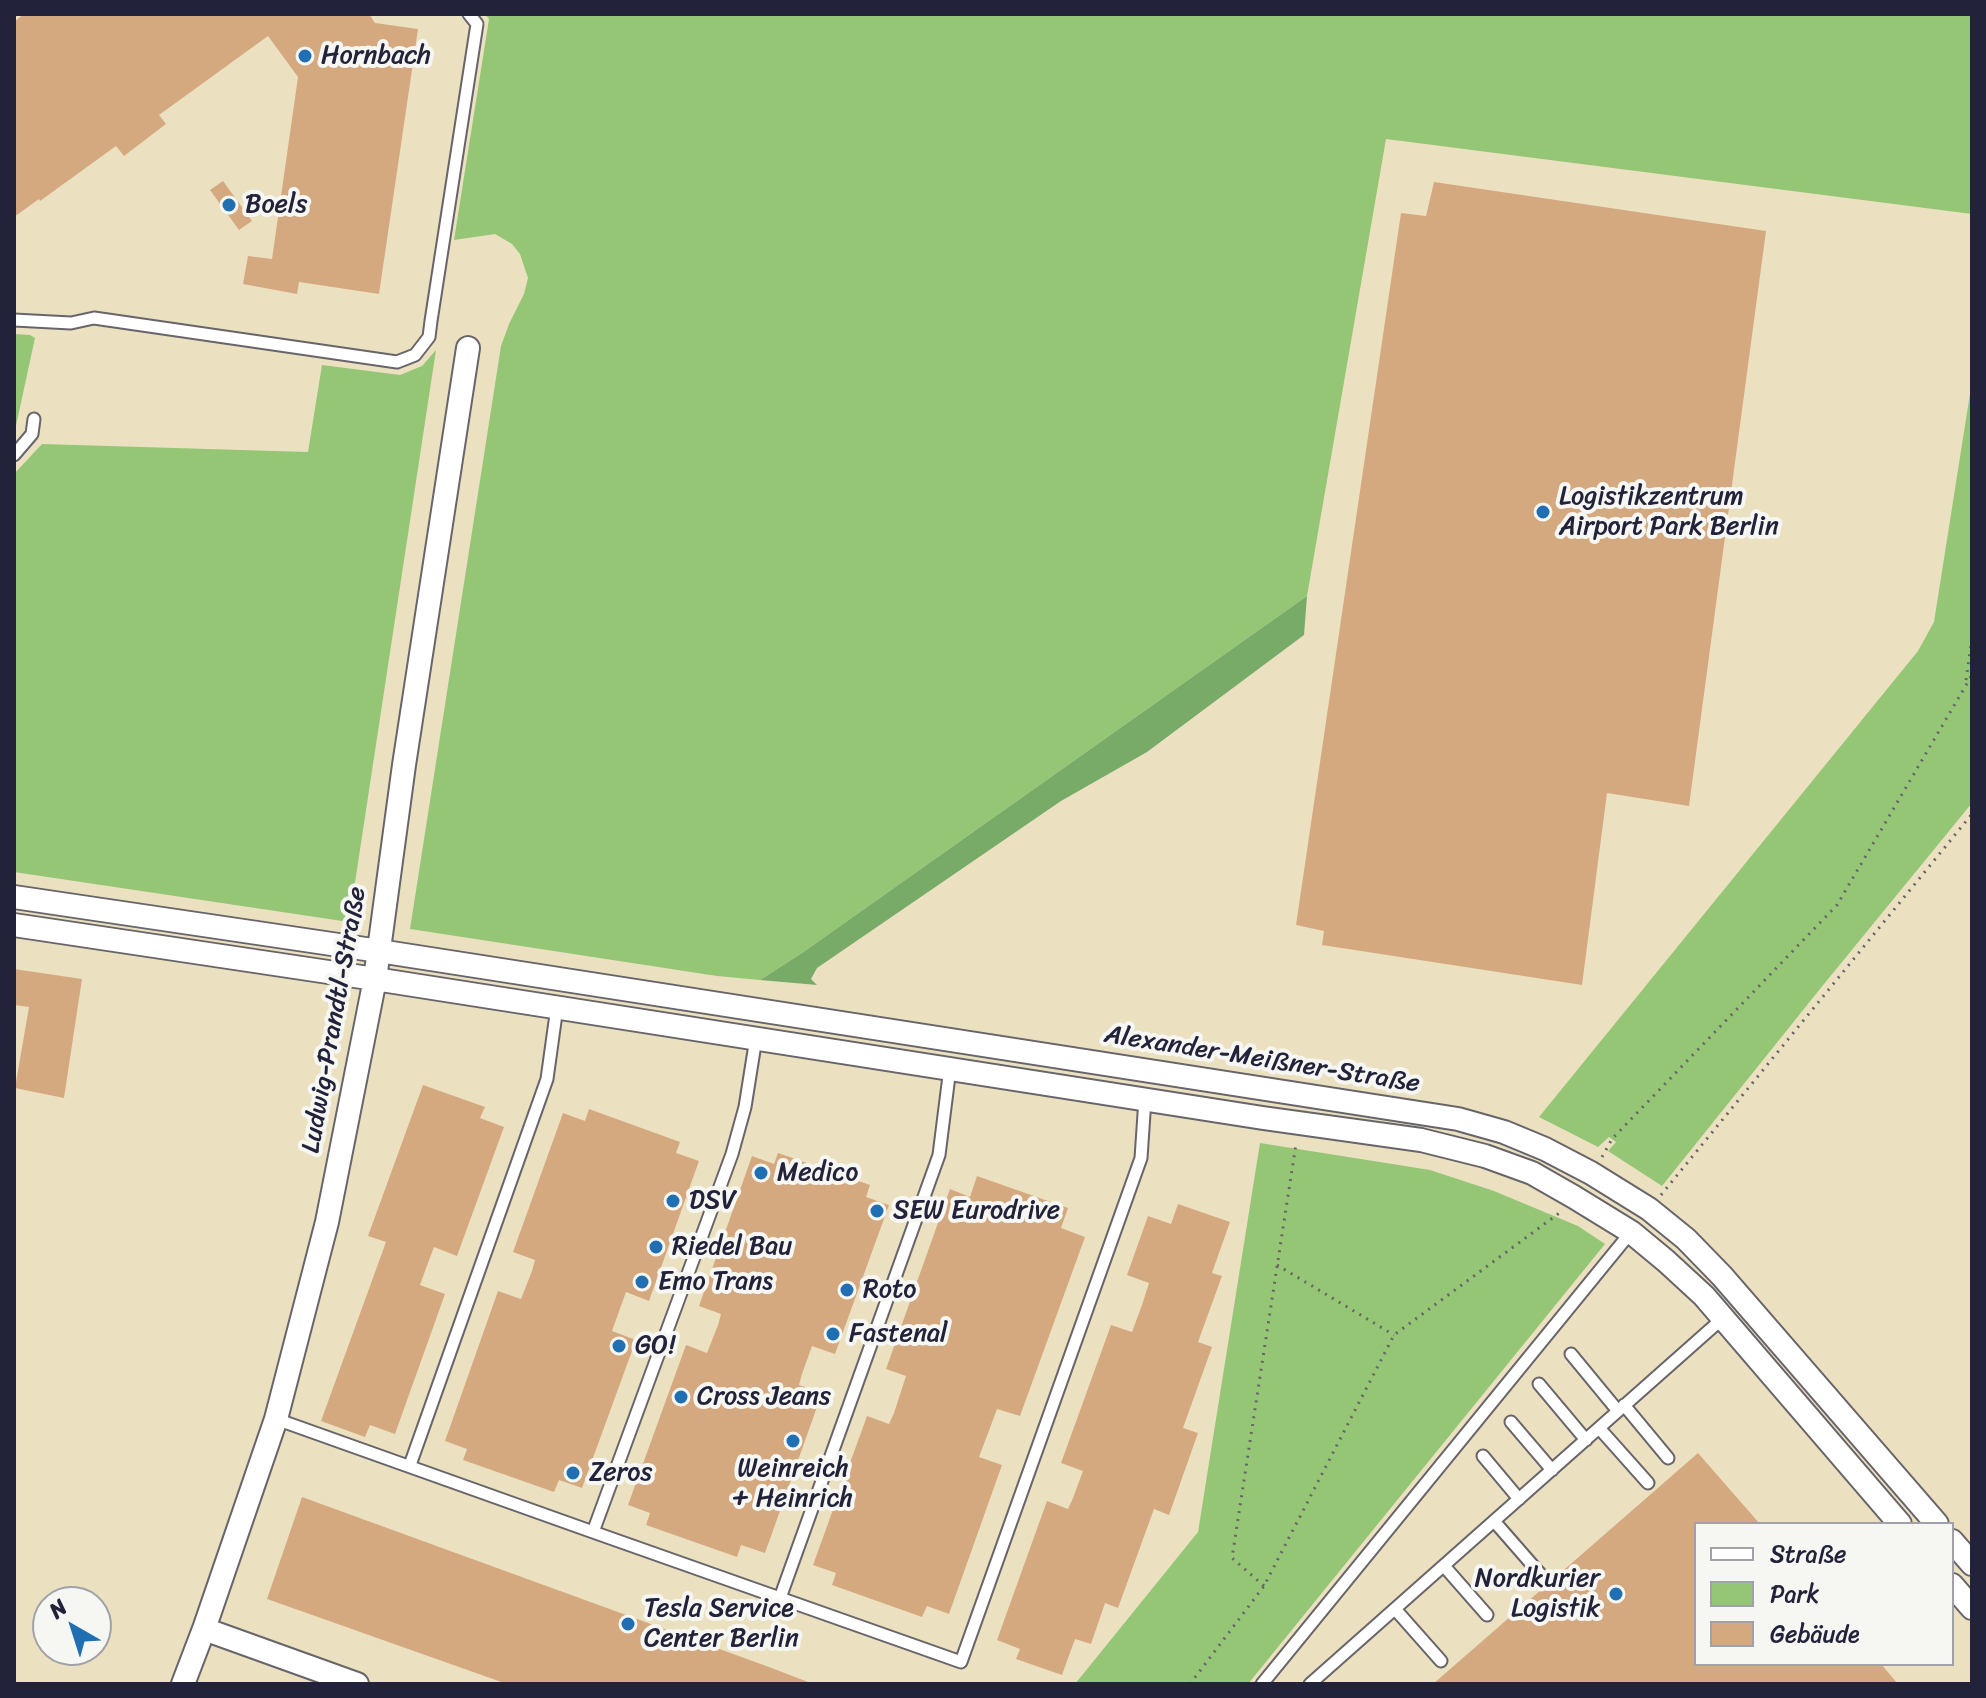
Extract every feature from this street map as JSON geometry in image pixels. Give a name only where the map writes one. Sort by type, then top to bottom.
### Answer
[{"type":"street","name":"Ludwig-Prandtl-Straße","points":[[183,1684],[276,1419],[327,1222],[375,979],[404,765],[468,348]]},
{"type":"street","name":"Alexander-Meißner-Straße","points":[[14,897],[1458,1119],[1495,1129],[1545,1149],[1591,1173],[1649,1209],[1686,1239],[1722,1276],[1935,1522]]},
{"type":"street","name":"Alexander-Meißner-Straße","points":[[14,925],[1421,1140],[1485,1156],[1532,1173],[1631,1232],[1666,1261],[1704,1296],[1898,1522]]},
{"type":"street","points":[[1954,1543],[1972,1564]]},
{"type":"street","points":[[1954,1587],[1972,1608]]},
{"type":"street","points":[[204,1629],[357,1684]]},
{"type":"lane","points":[[14,320],[71,323],[94,318],[397,362],[415,355],[429,337],[477,24],[469,14]]},
{"type":"lane","points":[[14,455],[32,434],[34,419]]},
{"type":"lane","points":[[410,1465],[547,1079],[548,1006],[545,977]]},
{"type":"lane","points":[[593,1532],[732,1154],[745,1107],[756,1038]]},
{"type":"lane","points":[[1015,1078],[1019,1052]]},
{"type":"lane","points":[[780,1598],[939,1155],[950,1068]]},
{"type":"lane","points":[[276,1419],[961,1662],[1141,1158],[1145,1099]]},
{"type":"lane","points":[[1485,1156],[1495,1129]]},
{"type":"lane","points":[[1262,1684],[1631,1232]]},
{"type":"lane","points":[[1310,1684],[1723,1318]]},
{"type":"lane","points":[[1571,1354],[1668,1458]]},
{"type":"lane","points":[[1539,1384],[1586,1440]]},
{"type":"lane","points":[[1511,1422],[1552,1470]]},
{"type":"lane","points":[[1599,1428],[1648,1483]]},
{"type":"lane","points":[[1851,1467],[1872,1450]]},
{"type":"lane","points":[[1483,1456],[1519,1499]]},
{"type":"lane","points":[[1494,1521],[1542,1576]]},
{"type":"lane","points":[[1444,1566],[1487,1615]]},
{"type":"lane","points":[[1395,1609],[1441,1661]]},
{"type":"path","points":[[1965,684],[1972,638]]},
{"type":"path","points":[[1612,1139],[1837,905],[1972,675]]},
{"type":"path","points":[[1649,1209],[1972,814]]},
{"type":"path","points":[[1264,1586],[1232,1558],[1296,1144]]},
{"type":"path","points":[[1190,1684],[1264,1586],[1394,1335],[1545,1224]]},
{"type":"path","points":[[1277,1265],[1394,1335]]},
{"type":"green space","points":[[485,14],[1972,14],[1972,214],[1386,139],[1307,596],[802,953],[760,980],[717,976],[410,929],[501,346],[528,278],[520,254],[512,244],[495,234],[454,240],[489,19]]},
{"type":"green space","points":[[14,334],[35,338],[14,435]]},
{"type":"green space","points":[[436,350],[349,922],[14,872],[14,474],[42,444],[308,452],[322,365],[400,375],[422,366]]},
{"type":"green space","points":[[1972,381],[1972,803],[1662,1186],[1608,1151],[1616,1142],[1609,1137],[1598,1147],[1539,1117],[1918,651],[1934,622]]},
{"type":"green space","points":[[1307,596],[1304,635],[1147,752],[1061,801],[817,968],[811,979],[817,985],[760,980],[802,953]]},
{"type":"green space","points":[[1260,1143],[1430,1170],[1494,1191],[1578,1226],[1605,1244],[1248,1684],[1075,1684],[1198,1532]]},
{"type":"building","points":[[24,14],[369,14],[375,23],[418,29],[379,294],[299,282],[297,294],[243,284],[248,256],[272,259],[298,77],[268,36],[159,115],[166,124],[124,156],[116,146],[14,217],[14,22]]},
{"type":"building","points":[[223,181],[252,221],[239,230],[210,190]]},
{"type":"building","name":"Logistikzentrum Airport Park Berlin","points":[[1434,182],[1766,231],[1689,806],[1607,793],[1582,985],[1322,945],[1324,931],[1296,925],[1401,213],[1426,216]]},
{"type":"building","points":[[14,969],[82,979],[64,1098],[15,1088],[29,1007],[14,1005]]},
{"type":"building","points":[[423,1085],[485,1107],[480,1118],[504,1127],[457,1256],[434,1247],[420,1285],[445,1294],[395,1434],[370,1425],[365,1437],[321,1421],[386,1242],[368,1236]]},
{"type":"building","points":[[589,1109],[680,1142],[676,1153],[699,1161],[649,1301],[626,1292],[612,1331],[636,1340],[582,1488],[559,1480],[554,1492],[463,1460],[467,1449],[445,1441],[498,1291],[521,1299],[532,1271],[535,1260],[513,1252],[563,1113],[585,1121]]},
{"type":"building","points":[[778,1153],[870,1185],[866,1197],[889,1205],[835,1354],[812,1346],[802,1374],[799,1385],[822,1393],[765,1553],[741,1545],[737,1557],[646,1525],[650,1513],[628,1505],[686,1345],[707,1353],[718,1325],[721,1314],[699,1306],[752,1156],[774,1164]]},
{"type":"building","points":[[977,1176],[1068,1208],[1061,1228],[1085,1237],[1020,1416],[997,1409],[979,1457],[1002,1465],[949,1614],[927,1606],[922,1617],[832,1585],[836,1573],[813,1565],[867,1416],[889,1424],[894,1413],[906,1376],[886,1369],[950,1189],[970,1197]]},
{"type":"building","points":[[1178,1204],[1230,1222],[1212,1273],[1222,1276],[1198,1342],[1212,1347],[1183,1428],[1198,1433],[1169,1515],[1154,1509],[1118,1608],[1105,1603],[1091,1644],[1075,1639],[1062,1675],[1016,1659],[1020,1649],[997,1640],[1047,1501],[1068,1509],[1083,1471],[1061,1463],[1111,1325],[1132,1332],[1142,1305],[1149,1283],[1127,1275],[1148,1216],[1171,1224]]},
{"type":"building","name":"Nordkurier Logistik","points":[[1698,1453],[1758,1522],[1694,1522],[1694,1666],[1883,1666],[1898,1684],[1433,1684]]},
{"type":"building","points":[[302,1497],[769,1667],[808,1684],[507,1684],[267,1599]]},
{"type":"place","name":"Hornbach","points":[[305,56]]},
{"type":"place","name":"Boels","points":[[229,205]]},
{"type":"place","name":"Logistikzentrum Airport Park Berlin","points":[[1543,512]]},
{"type":"place","name":"Medico","points":[[761,1173]]},
{"type":"place","name":"DSV","points":[[673,1201]]},
{"type":"place","name":"SEW Eurodrive","points":[[877,1211]]},
{"type":"place","name":"Riedel Bau","points":[[656,1247]]},
{"type":"place","name":"Emo Trans","points":[[642,1282]]},
{"type":"place","name":"Roto","points":[[847,1290]]},
{"type":"place","name":"Fastenal","points":[[833,1334]]},
{"type":"place","name":"GO!","points":[[619,1346]]},
{"type":"place","name":"Cross Jeans","points":[[681,1397]]},
{"type":"place","name":"Weinreich + Heinrich","points":[[793,1441]]},
{"type":"place","name":"Zeros","points":[[573,1473]]},
{"type":"place","name":"Nordkurier Logistik","points":[[1616,1594]]},
{"type":"place","name":"Tesla Service Center Berlin","points":[[628,1624]]}]
